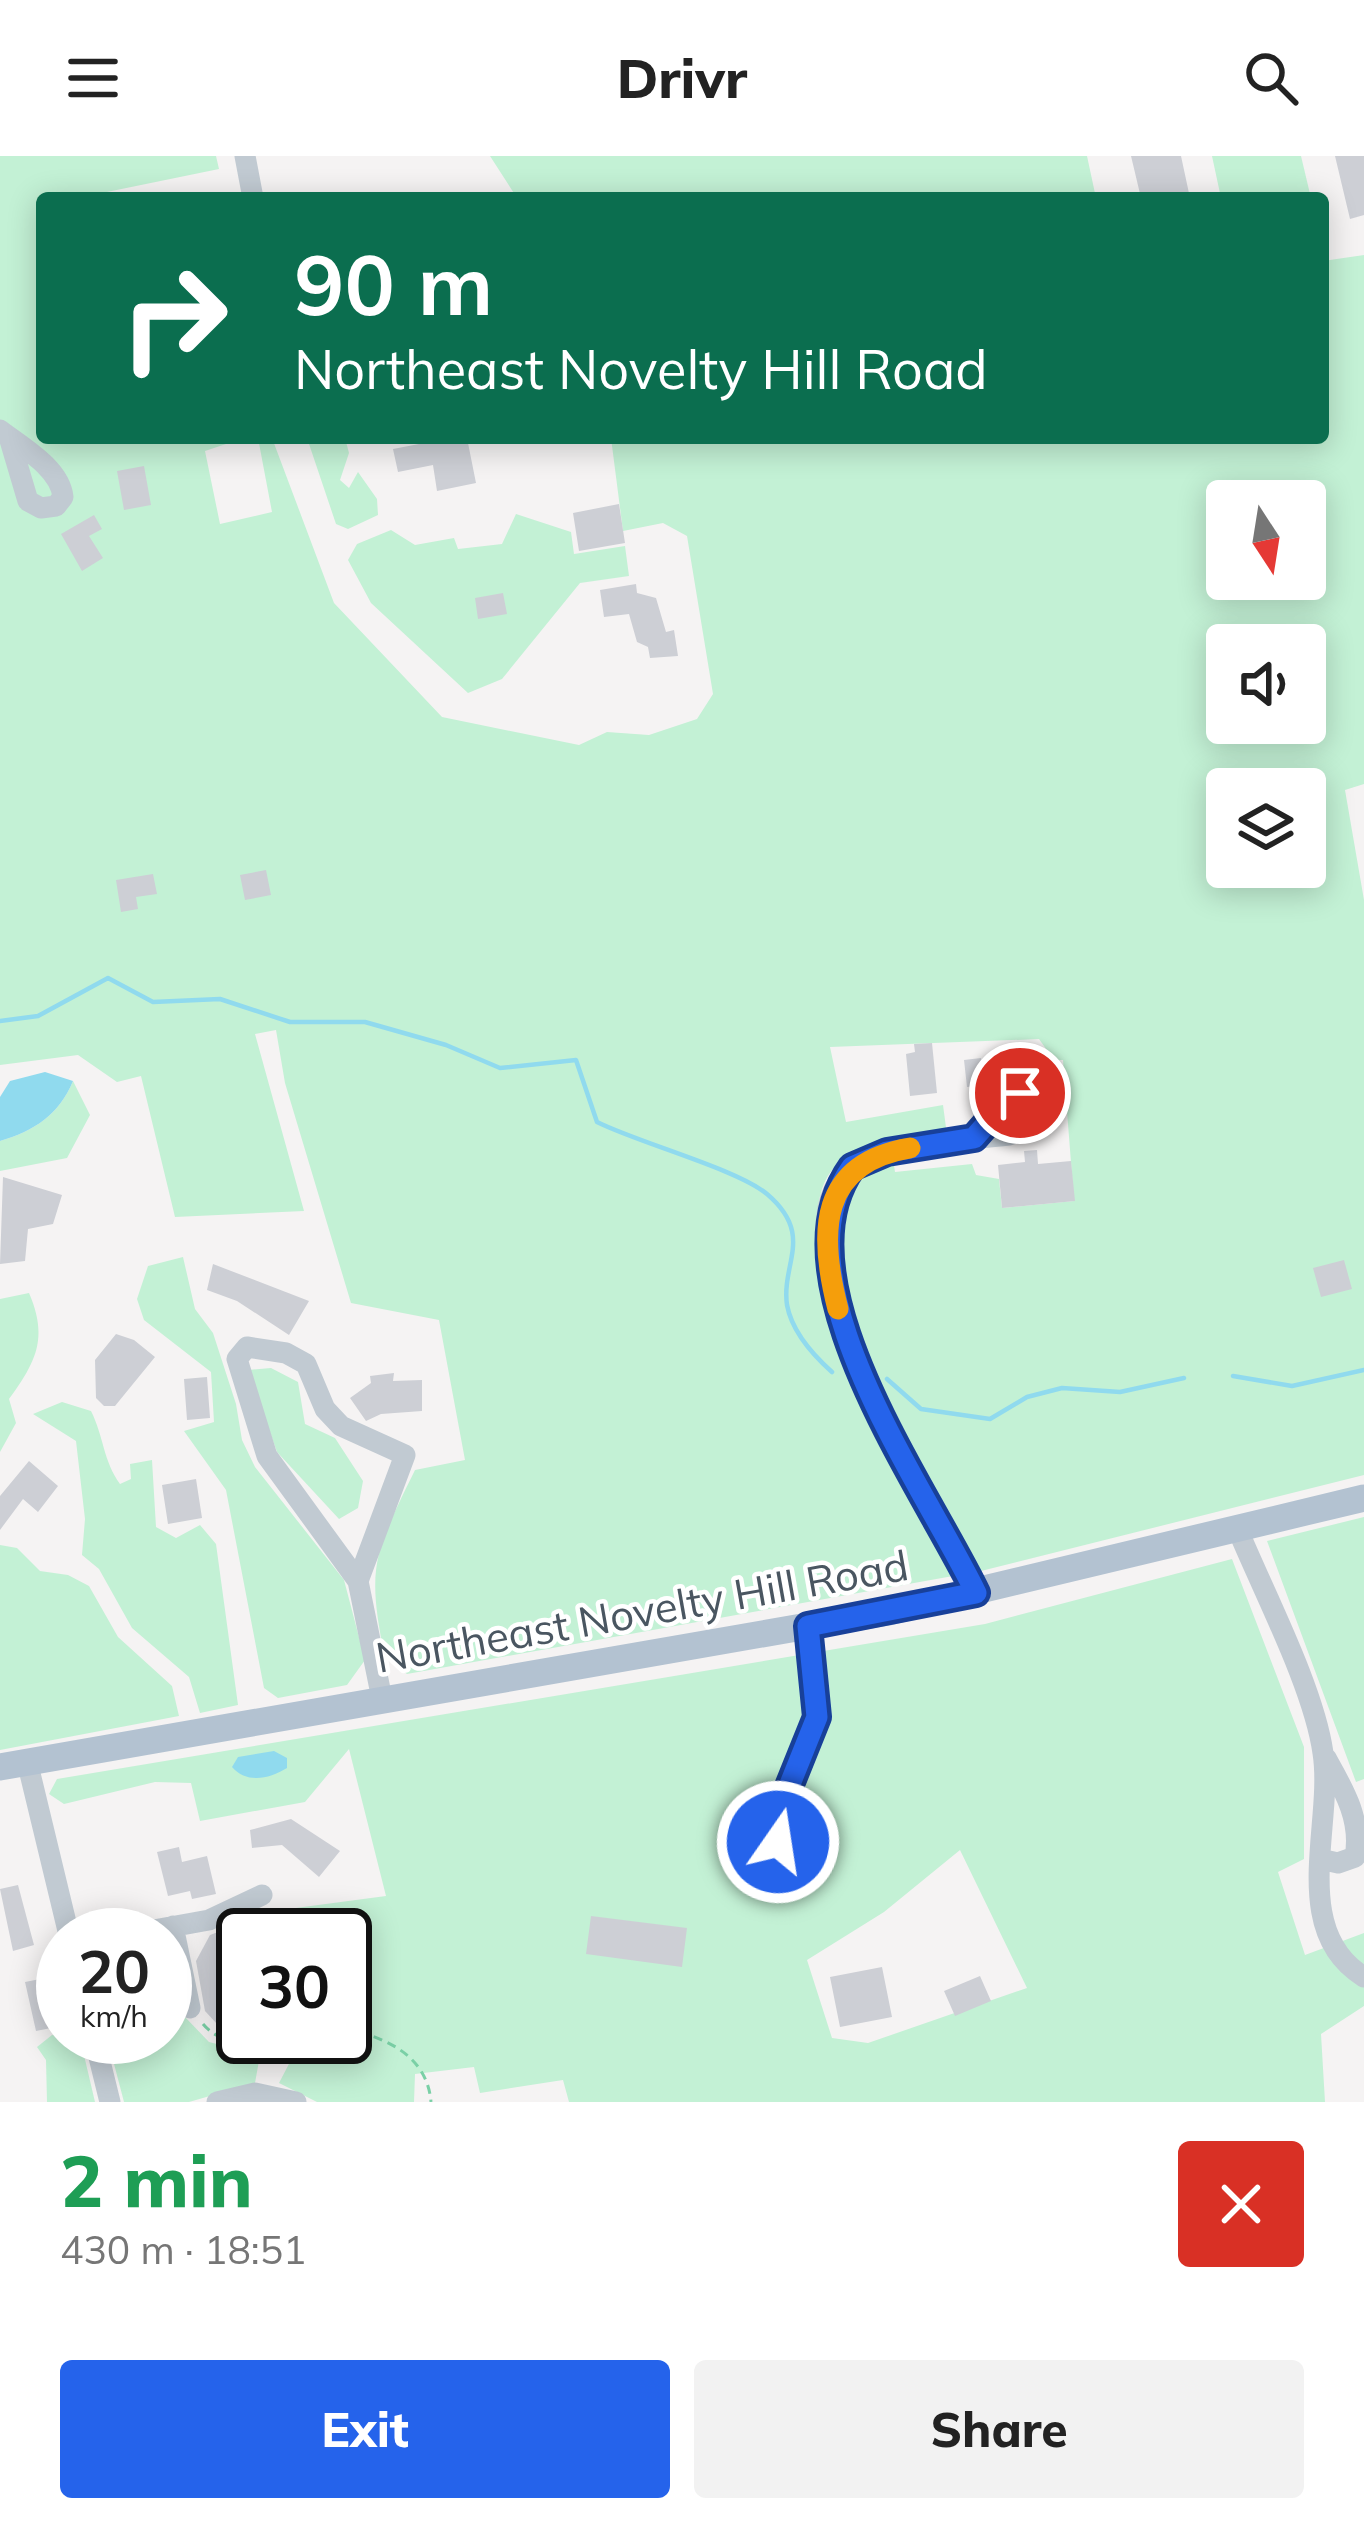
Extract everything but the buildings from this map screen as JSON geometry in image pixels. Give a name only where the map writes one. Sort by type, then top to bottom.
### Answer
[{"type":"main road","name":"Northeast Novelty Hill Road","points":[[14,1764],[976,1593],[1364,1498]]},
{"type":"street","points":[[244,156],[252,192]]},
{"type":"street","points":[[974,1138],[887,1152],[852,1167],[831,1209],[827,1251],[838,1312],[860,1372],[976,1593]]},
{"type":"street","points":[[358,1581],[405,1455],[341,1426],[326,1408],[306,1364],[286,1353],[248,1347],[237,1359],[267,1456],[358,1581],[382,1699]]},
{"type":"street","points":[[1238,1530],[1323,1752],[1354,1815],[1355,1857],[1338,1863],[1320,1859]]},
{"type":"street","points":[[772,1885],[784,1799],[817,1717],[808,1626]]},
{"type":"street","points":[[1323,1752],[1319,1894],[1330,1934],[1348,1964],[1364,1978]]},
{"type":"street","points":[[14,1764],[60,1908]]},
{"type":"street","points":[[192,1922],[262,1895]]},
{"type":"street","points":[[101,2064],[110,2102]]},
{"type":"street","points":[[218,2102],[255,2093],[296,2102]]},
{"type":"path","points":[[192,2010],[216,2034]]},
{"type":"path","points":[[372,2034],[388,2038],[427,2074],[431,2102]]},
{"type":"green space","points":[[0,156],[216,156],[219,169],[107,192],[36,192],[36,444],[226,444],[205,451],[220,524],[272,512],[259,444],[274,444],[334,603],[442,717],[579,745],[607,732],[649,735],[697,719],[713,694],[687,536],[663,523],[623,531],[612,444],[1329,444],[1329,260],[1364,255],[1364,784],[1345,790],[1364,900],[1364,1475],[981,1571],[407,1674],[385,1658],[375,1580],[382,1542],[415,1470],[465,1460],[439,1320],[351,1303],[285,1083],[276,1030],[255,1034],[304,1211],[175,1217],[141,1076],[117,1082],[78,1055],[0,1065]],"holes":[[[1039,1039],[1054,1060],[1063,1060],[1074,1201],[1002,1208],[999,1179],[976,1175],[972,1164],[895,1172],[893,1159],[858,1174],[845,1189],[836,1233],[858,1354],[845,1354],[819,1251],[820,1196],[829,1174],[857,1152],[947,1135],[943,1105],[846,1122],[830,1047]]]},
{"type":"green space","points":[[490,156],[1087,156],[1095,192],[513,192]]},
{"type":"green space","points":[[1212,156],[1301,156],[1310,192],[1220,192]]},
{"type":"green space","points":[[309,444],[347,444],[349,453],[340,480],[349,488],[358,472],[377,499],[378,515],[348,529],[336,524]]},
{"type":"green space","points":[[516,514],[571,532],[574,554],[625,546],[629,576],[580,583],[502,679],[468,693],[371,603],[348,560],[357,544],[391,530],[415,545],[454,538],[458,549],[502,544]]},
{"type":"green space","points":[[73,1081],[90,1115],[67,1158],[0,1171],[0,1141],[44,1120]]},
{"type":"green space","points":[[183,1257],[195,1309],[213,1333],[236,1404],[242,1440],[255,1467],[344,1580],[365,1660],[347,1685],[278,1698],[264,1688],[226,1490],[184,1431],[214,1422],[211,1372],[144,1320],[137,1299],[148,1266]]},
{"type":"green space","points":[[29,1293],[38,1323],[37,1348],[9,1399],[16,1423],[0,1452],[0,1299]]},
{"type":"green space","points":[[271,1368],[298,1382],[305,1424],[335,1438],[363,1481],[358,1508],[339,1519],[277,1452],[248,1370]]},
{"type":"green space","points":[[62,1402],[91,1411],[120,1484],[131,1479],[130,1464],[152,1460],[156,1527],[176,1538],[200,1525],[216,1544],[238,1705],[200,1713],[189,1677],[132,1628],[99,1569],[82,1555],[85,1519],[76,1441],[33,1414]]},
{"type":"green space","points":[[1364,1517],[1364,1779],[1356,1782],[1267,1541]]},
{"type":"green space","points":[[0,1545],[17,1548],[40,1571],[68,1575],[89,1586],[118,1637],[172,1686],[179,1716],[0,1750]]},
{"type":"green space","points":[[1232,1559],[1304,1747],[1304,1859],[1278,1872],[1305,1955],[1364,1933],[1364,2006],[1321,2034],[1325,2102],[569,2102],[563,2080],[480,2093],[474,2067],[415,2074],[414,2102],[317,2102],[279,2083],[289,2064],[372,2064],[372,1908],[296,1908],[386,1896],[349,1749],[305,1802],[200,1821],[191,1783],[155,1782],[64,1804],[49,1794],[57,1779],[985,1624]],"holes":[[[960,1850],[1027,1988],[868,2043],[832,2038],[807,1960],[884,1912]]]},
{"type":"green space","points":[[192,2024],[216,2044],[216,2064],[258,2064],[255,2083],[189,2102],[124,2102],[114,2064],[192,2064]]},
{"type":"green space","points":[[46,2064],[86,2064],[95,2102],[47,2102]]},
{"type":"water","points":[[45,1072],[73,1081],[60,1103],[34,1127],[0,1141],[0,1097],[10,1081]]},
{"type":"water","points":[[274,1751],[287,1758],[287,1768],[273,1775],[251,1778],[232,1767],[238,1757]]},
{"type":"waterway","points":[[0,1021],[38,1016],[108,978],[153,1002],[220,999],[290,1022],[365,1022],[446,1045],[500,1068],[576,1060],[597,1122],[734,1175],[767,1194],[781,1209],[793,1236],[786,1290],[790,1315],[804,1342],[832,1372]]},
{"type":"waterway","points":[[1233,1376],[1292,1386],[1364,1370]]},
{"type":"waterway","points":[[887,1379],[921,1409],[990,1419],[1027,1397],[1062,1388],[1120,1392],[1184,1378]]},
{"type":"slow traffic","points":[[838,1309],[827,1251],[831,1209],[841,1183],[852,1167],[910,1148]]},
{"type":"route","points":[[778,1842],[784,1799],[817,1717],[808,1626],[976,1593],[860,1372],[832,1286],[827,1251],[831,1209],[852,1167],[887,1152],[974,1138],[1009,1098],[1020,1093]]}]
